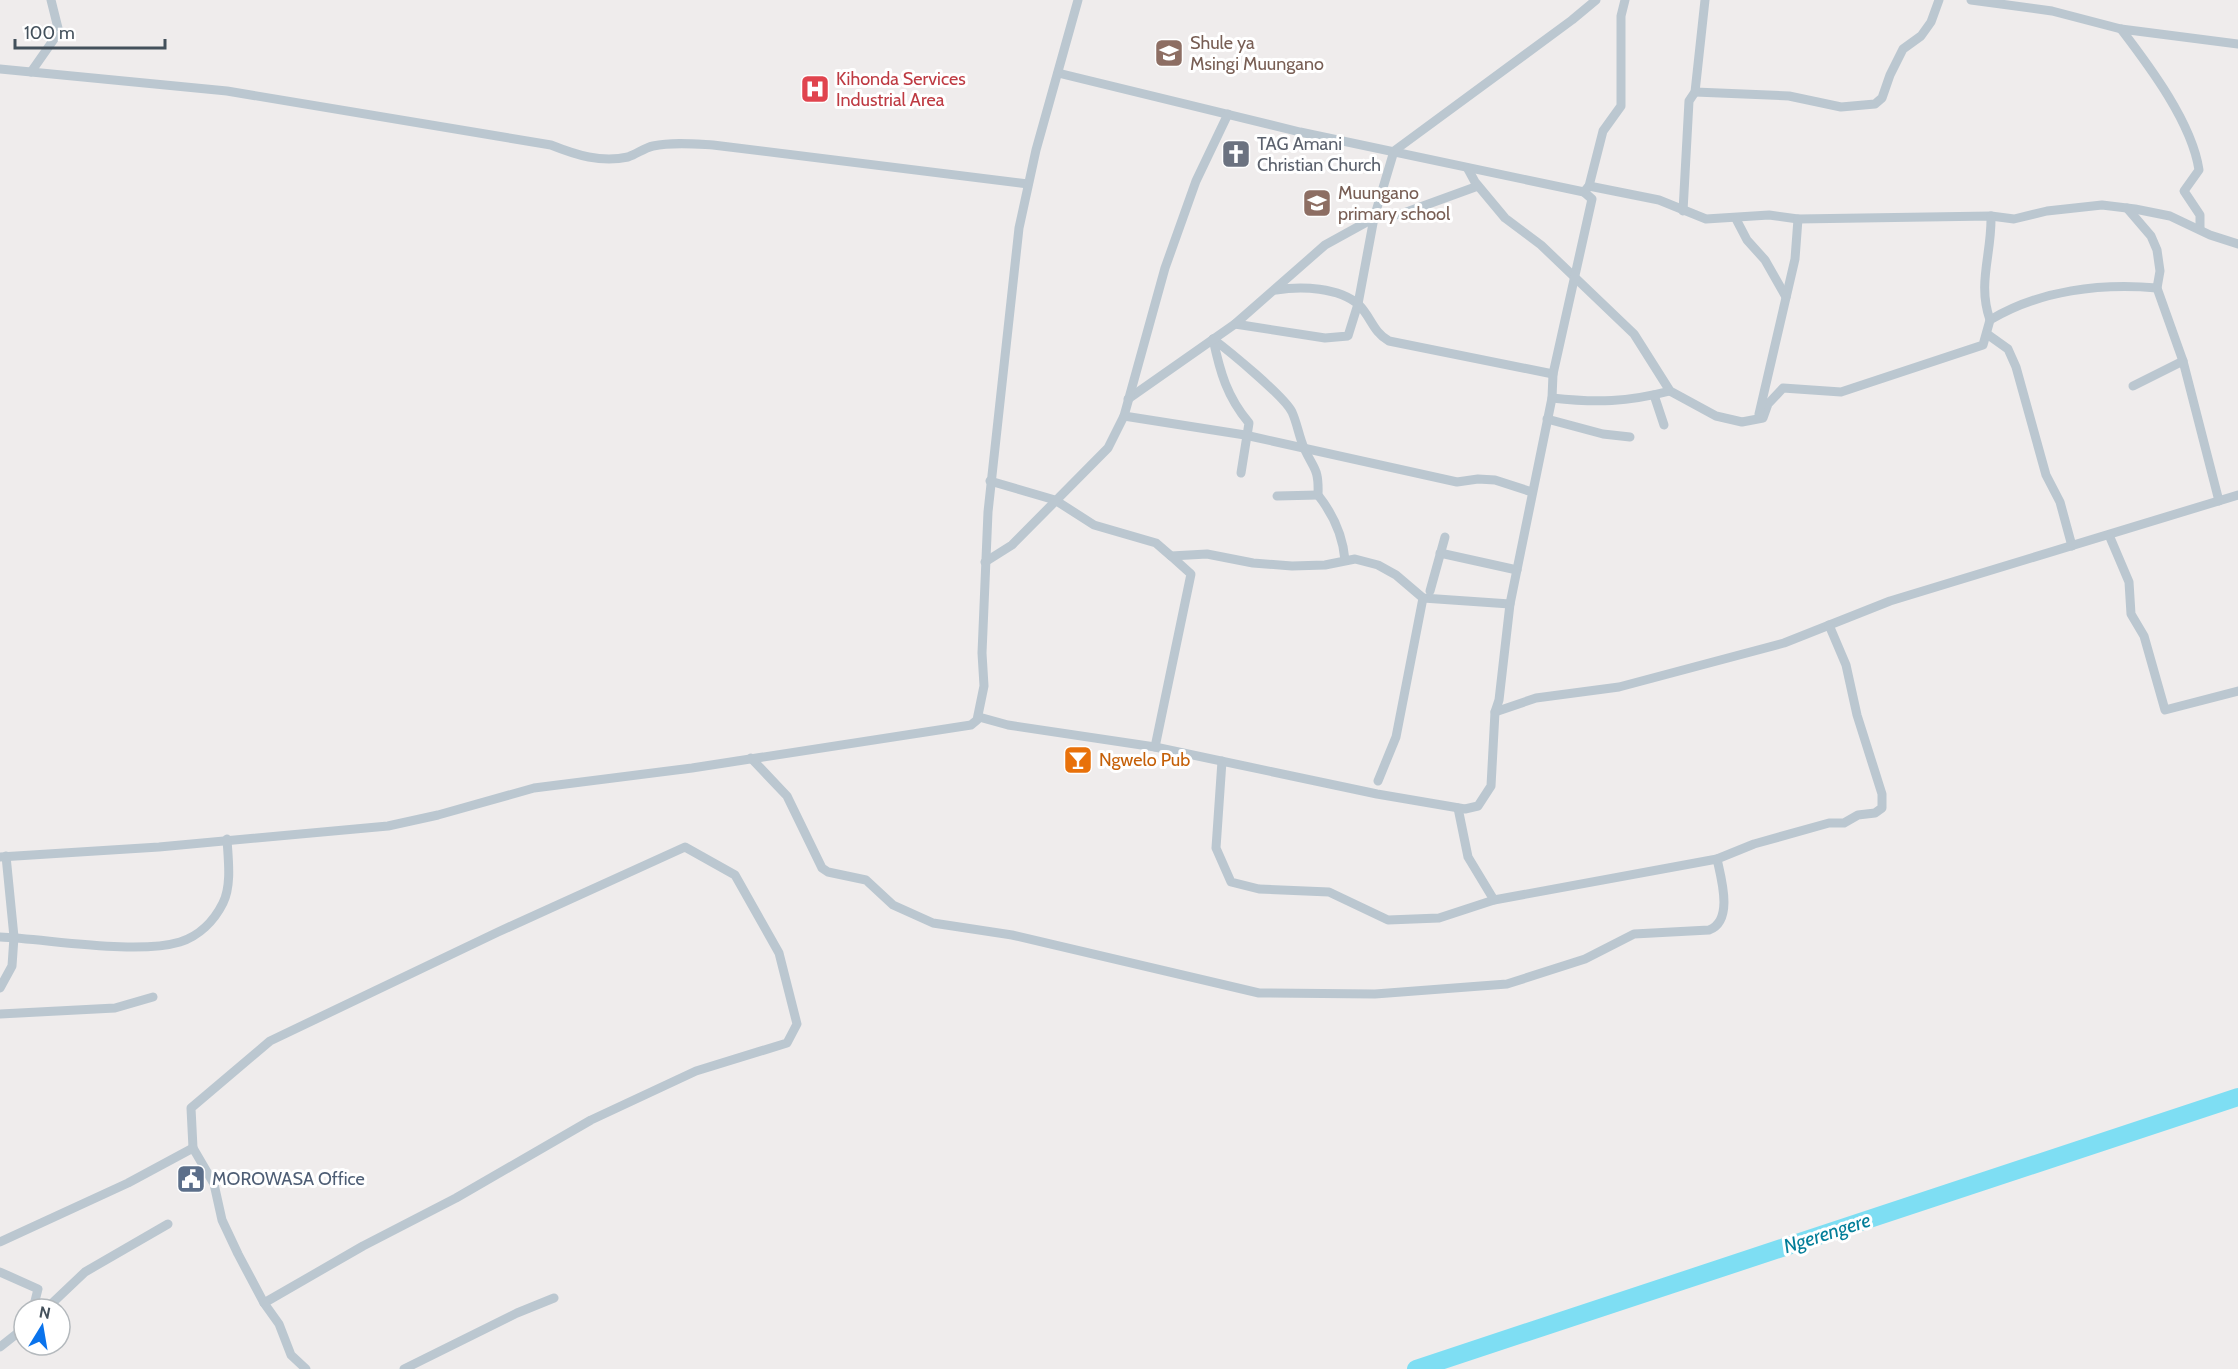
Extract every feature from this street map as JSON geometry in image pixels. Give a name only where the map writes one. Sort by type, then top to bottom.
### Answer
[{"type":"street","points":[[31,72],[59,32],[51,0]]},
{"type":"street","points":[[0,988],[12,966],[14,938],[3,856],[159,848],[227,839],[388,826],[438,815],[534,788],[971,725],[979,717],[984,686],[982,653],[990,481],[1019,228],[1028,184],[1078,0]]},
{"type":"street","points":[[1235,324],[1325,338],[1348,336],[1358,304],[1374,218],[1395,152],[1596,0]]},
{"type":"street","points":[[979,717],[1008,725],[1155,747],[1377,794],[1465,810],[1478,806],[1491,786],[1495,712],[1499,700],[1510,604],[1552,399],[1553,375],[1592,199],[1586,189],[1603,131],[1621,106],[1621,16],[1624,0]]},
{"type":"street","points":[[1683,211],[1689,101],[1695,92],[1705,0]]},
{"type":"street","points":[[1695,92],[1790,96],[1841,107],[1875,104],[1882,98],[1903,49],[1921,36],[1931,22],[1939,0]]},
{"type":"street","points":[[1971,0],[2052,11],[2121,29],[2238,44]]},
{"type":"street","points":[[2052,11],[2055,1]]},
{"type":"street","points":[[2121,29],[2156,75],[2190,136],[2199,170],[2184,191],[2200,216],[2200,229]]},
{"type":"street","points":[[0,69],[269,97],[551,145],[574,154],[604,159],[631,156],[651,146],[713,145],[1028,184]]},
{"type":"street","points":[[1058,73],[1468,169],[1659,200],[1706,219],[1736,219],[1769,215],[1798,219],[1991,216],[2014,219],[2079,207],[2126,208],[2155,212],[2238,244]]},
{"type":"street","points":[[985,562],[1012,545],[1107,448],[1124,416],[1169,257],[1196,181],[1228,114]]},
{"type":"street","points":[[1468,169],[1478,186],[1505,218],[1541,245],[1634,334],[1670,391],[1716,416],[1742,422],[1763,418],[1768,404],[1783,388],[1841,392],[1983,345],[1990,320],[1983,300],[1985,269],[1992,239],[1991,216]]},
{"type":"street","points":[[1128,399],[1235,324],[1325,245],[1374,218],[1401,214],[1478,186]]},
{"type":"street","points":[[2126,208],[2151,236],[2157,250],[2160,271],[2157,288],[2183,361],[2219,501]]},
{"type":"street","points":[[1736,219],[1747,240],[1765,260],[1786,297]]},
{"type":"street","points":[[1758,419],[1795,259],[1798,219]]},
{"type":"street","points":[[1990,320],[2007,310],[2078,289],[2123,285],[2157,288]]},
{"type":"street","points":[[1276,290],[1294,287],[1308,288],[1341,296],[1358,304],[1379,335],[1389,341],[1553,375]]},
{"type":"street","points":[[1987,334],[2008,349],[2016,367],[2046,476],[2060,502],[2072,546]]},
{"type":"street","points":[[1213,339],[1222,379],[1233,404],[1249,423],[1241,472]]},
{"type":"street","points":[[1213,339],[1276,392],[1291,410],[1304,448],[1318,473],[1318,495],[1330,510],[1344,547],[1345,560]]},
{"type":"street","points":[[2133,386],[2183,361]]},
{"type":"street","points":[[1552,399],[1601,403],[1635,400],[1670,391]]},
{"type":"street","points":[[1654,395],[1664,424]]},
{"type":"street","points":[[1124,416],[1248,436],[1457,482],[1478,479],[1494,480],[1532,492]]},
{"type":"street","points":[[1547,419],[1603,434],[1630,437]]},
{"type":"street","points":[[990,481],[1055,500],[1094,525],[1156,543],[1191,574],[1155,747]]},
{"type":"street","points":[[1277,496],[1318,495]]},
{"type":"street","points":[[1495,712],[1536,698],[1619,687],[1682,672],[1784,643],[1890,601],[2238,495]]},
{"type":"street","points":[[2109,535],[2129,582],[2131,614],[2144,636],[2165,710],[2238,691]]},
{"type":"street","points":[[1378,781],[1396,737],[1426,594],[1445,537]]},
{"type":"street","points":[[1440,553],[1517,570]]},
{"type":"street","points":[[1171,556],[1207,554],[1253,563],[1292,566],[1325,565],[1355,560],[1378,565],[1426,594],[1510,604]]},
{"type":"street","points":[[1222,761],[1216,848],[1231,882],[1259,889],[1329,891],[1388,920],[1439,918],[1494,900],[1717,859],[1754,844],[1829,823],[1844,823],[1858,815],[1875,813],[1882,808],[1882,794],[1857,715],[1846,664],[1829,625]]},
{"type":"street","points":[[751,758],[787,796],[822,868],[828,872],[866,880],[893,905],[909,913],[933,923],[1012,936],[1259,993],[1375,994],[1507,984],[1585,959],[1634,934],[1709,930],[1719,923],[1723,907],[1724,895],[1717,859]]},
{"type":"street","points":[[1458,808],[1468,857],[1494,900]]},
{"type":"street","points":[[0,937],[141,946],[179,942],[203,930],[224,901],[229,873],[227,839]]},
{"type":"street","points":[[264,1303],[363,1246],[456,1198],[591,1120],[696,1071],[787,1043],[797,1024],[779,953],[735,875],[685,847],[498,932],[270,1041],[191,1108],[193,1148],[214,1184],[222,1220],[264,1303],[279,1324],[291,1355],[306,1369]]},
{"type":"street","points":[[0,1014],[115,1008],[153,997]]},
{"type":"street","points":[[0,1242],[128,1183],[193,1148]]},
{"type":"street","points":[[59,1297],[85,1272],[168,1224]]},
{"type":"street","points":[[0,1272],[38,1289],[36,1297]]},
{"type":"street","points":[[404,1369],[507,1318],[554,1298]]},
{"type":"street","points":[[0,1347],[12,1338]]},
{"type":"waterway","name":"Ngerengere","points":[[1416,1369],[2238,1097]]},
{"type":"place","name":"Shule ya Msingi Muungano","points":[[1169,53]]},
{"type":"place","name":"Kihonda Services Industrial Area","points":[[815,89]]},
{"type":"place","name":"TAG Amani Christian Church","points":[[1236,154]]},
{"type":"place","name":"Muungano primary school","points":[[1317,203]]},
{"type":"place","name":"Ngwelo Pub","points":[[1078,760]]},
{"type":"place","name":"MOROWASA Office","points":[[191,1179]]}]
